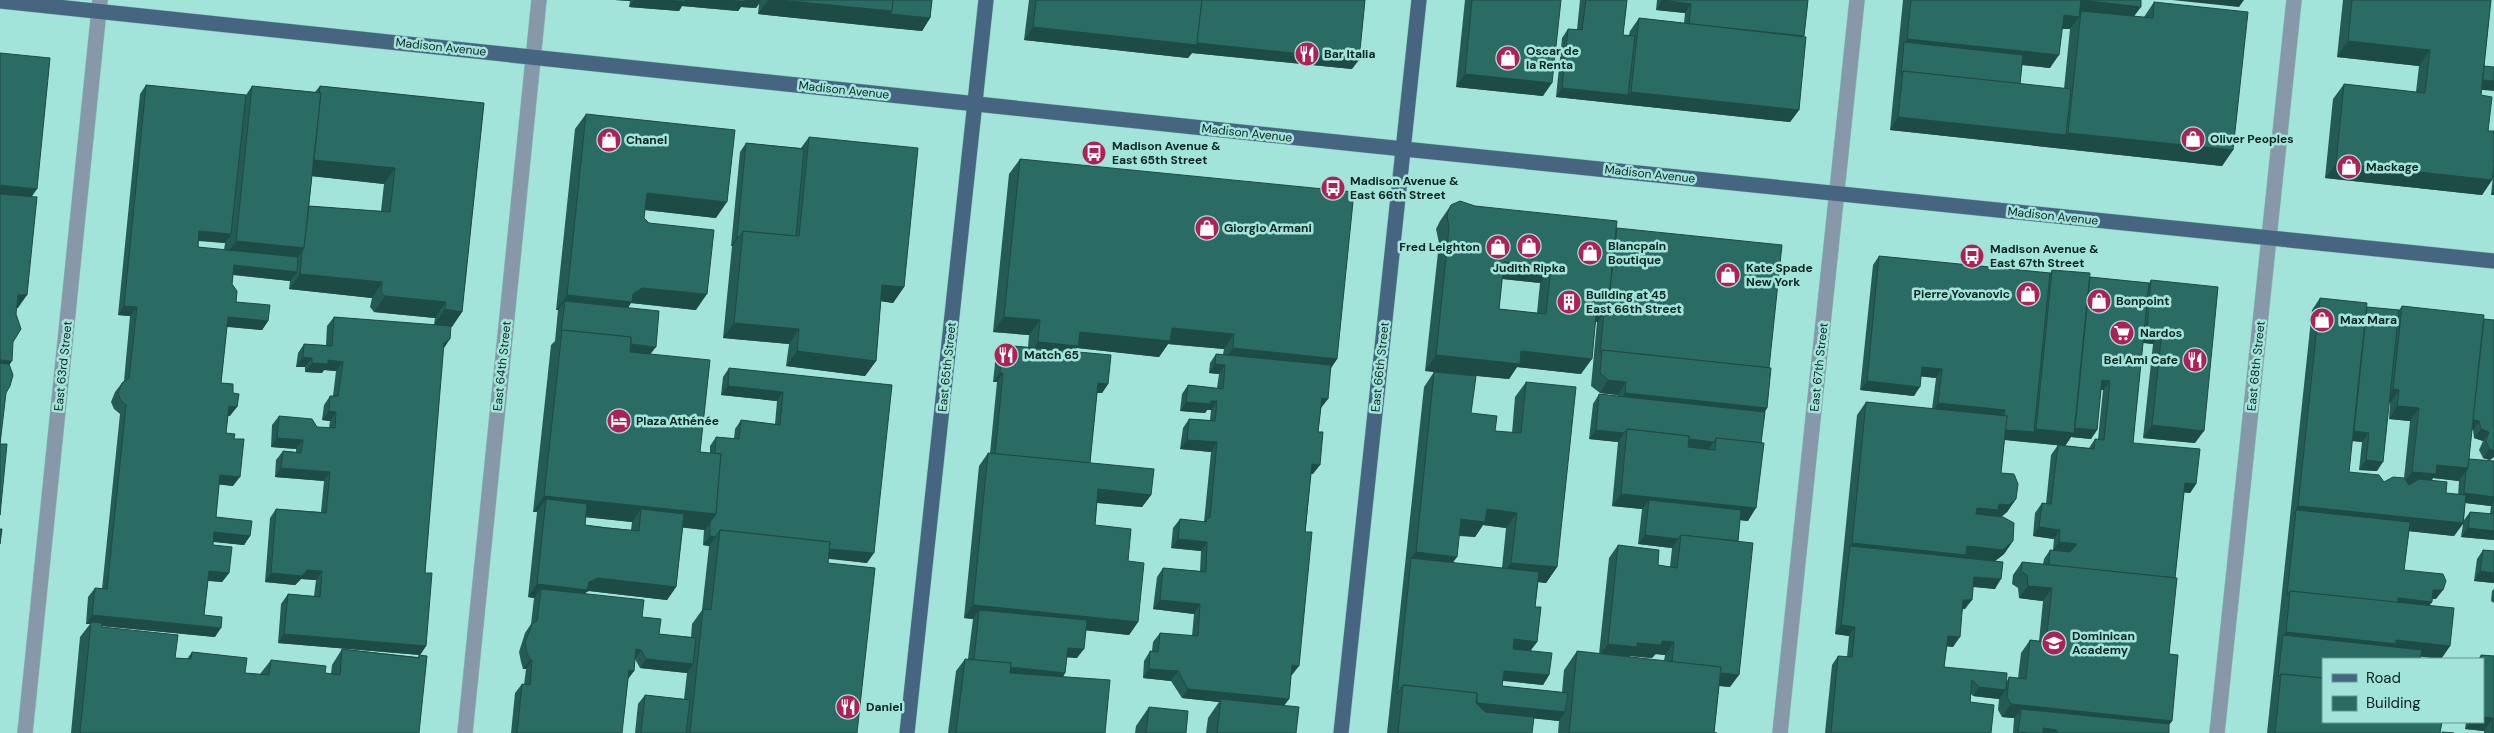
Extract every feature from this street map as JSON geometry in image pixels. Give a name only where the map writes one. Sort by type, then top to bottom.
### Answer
[{"type":"main road","name":"East 65th Street","points":[[907,733],[986,0]]},
{"type":"main road","name":"East 66th Street","points":[[1341,733],[1419,0]]},
{"type":"main road","name":"Madison Avenue","points":[[0,1],[99,6],[534,57],[1403,149],[2494,261]]},
{"type":"street","name":"East 64th Street","points":[[465,733],[539,0]]},
{"type":"street","name":"East 67th Street","points":[[1780,733],[1857,0]]},
{"type":"street","name":"East 68th Street","points":[[2217,733],[2294,0]]},
{"type":"street","name":"East 63rd Street","points":[[26,733],[99,6]]},
{"type":"building","points":[[661,0],[685,0],[685,2]]},
{"type":"building","points":[[724,0],[745,0],[745,2]]},
{"type":"building","points":[[778,0],[893,0],[892,11]]},
{"type":"building","points":[[893,0],[932,0],[930,18],[890,14]]},
{"type":"building","points":[[1036,0],[1202,0],[1197,45],[1033,27]]},
{"type":"building","points":[[1202,0],[1365,0],[1359,60],[1197,43]]},
{"type":"building","points":[[1472,0],[1561,0],[1552,83],[1465,74]]},
{"type":"building","points":[[1586,0],[1627,0],[1623,35],[1635,36],[1628,95],[1562,88],[1568,29],[1582,30]]},
{"type":"building","points":[[1662,0],[1808,0],[1804,36],[1689,24],[1691,4]]},
{"type":"building","points":[[1911,0],[2081,0],[2079,17],[2064,15],[2059,55],[1907,39]]},
{"type":"building","points":[[2081,0],[2141,0],[2141,7]]},
{"type":"building","points":[[2352,0],[2491,0],[2481,95],[2492,97],[2488,131],[2494,131],[2492,180],[2336,163],[2344,84],[2425,93],[2430,50],[2348,41]]},
{"type":"building","points":[[2154,2],[2248,12],[2233,150],[2068,133],[2081,11],[2153,18]]},
{"type":"building","points":[[1639,18],[1806,37],[1799,110],[1631,92]]},
{"type":"building","points":[[1904,42],[2023,55],[2020,84],[1903,71],[1901,75]]},
{"type":"building","points":[[0,53],[50,58],[37,189],[0,185]]},
{"type":"building","points":[[2484,66],[2494,67],[2494,81],[2483,80]]},
{"type":"building","points":[[1903,71],[2071,89],[2066,135],[1898,117]]},
{"type":"building","points":[[146,85],[246,95],[231,234],[199,231],[198,247],[298,257],[297,272],[234,265],[232,284],[237,291],[236,302],[270,305],[268,321],[228,317],[221,383],[233,384],[233,393],[239,394],[237,407],[229,406],[226,433],[235,434],[234,439],[244,439],[240,477],[220,475],[216,517],[252,521],[250,536],[214,532],[213,545],[232,547],[229,573],[209,571],[204,615],[222,617],[221,628],[92,615],[95,588],[107,589],[126,405],[120,399],[118,393],[122,383],[129,378],[137,307],[124,306]]},
{"type":"building","points":[[252,86],[321,93],[304,248],[236,241]]},
{"type":"building","points":[[320,86],[484,103],[462,312],[445,309],[446,302],[385,296],[381,292],[382,282],[300,274],[309,206],[390,212],[395,168],[314,160],[321,93],[319,93]]},
{"type":"building","points":[[586,114],[735,130],[727,202],[647,193],[644,218],[649,223],[714,230],[707,294],[642,288],[633,294],[632,302],[567,295]]},
{"type":"building","points":[[809,137],[918,148],[904,287],[882,285],[876,361],[797,351],[799,329],[734,323],[743,231],[799,236]]},
{"type":"building","points":[[746,143],[804,149],[796,236],[743,231],[737,237]]},
{"type":"building","points":[[1020,159],[1354,192],[1337,359],[1233,348],[1234,334],[1172,328],[1170,341],[1080,332],[1078,346],[1038,342],[1040,320],[1004,317]]},
{"type":"building","points":[[0,194],[37,197],[27,295],[18,295],[16,314],[21,329],[13,342],[12,361],[0,360]]},
{"type":"building","name":"Building at 45 East 66th Street","points":[[1460,201],[1475,206],[1617,221],[1608,307],[1597,305],[1592,359],[1521,351],[1520,364],[1436,355],[1449,228],[1447,214],[1451,205]],"holes":[[[1504,262],[1551,267],[1546,314],[1499,309]]]},
{"type":"building","points":[[1617,228],[1782,245],[1769,368],[1602,350],[1600,353],[1604,313],[1608,307]]},
{"type":"building","points":[[1879,256],[2050,273],[2034,432],[2005,430],[2007,416],[2004,416],[2005,410],[1938,403],[1942,369],[1922,367],[1920,387],[1867,381]]},
{"type":"building","points":[[2052,270],[2090,273],[2074,433],[2036,429]]},
{"type":"building","points":[[2090,277],[2149,283],[2133,443],[2200,449],[2196,484],[2185,483],[2175,578],[2049,565],[2050,550],[2070,552],[2077,544],[2059,542],[2060,530],[2039,527],[2042,503],[2051,504],[2058,445],[2094,449],[2095,439],[2104,440],[2110,381],[2102,380],[2097,430],[2075,428]]},
{"type":"building","points":[[2151,280],[2218,287],[2204,431],[2152,425],[2162,331],[2147,329]]},
{"type":"building","points":[[2320,298],[2367,303],[2349,472],[2379,475],[2384,482],[2393,477],[2404,478],[2409,485],[2419,479],[2447,482],[2446,493],[2466,495],[2463,523],[2298,506]]},
{"type":"building","points":[[565,301],[659,311],[656,347],[631,344],[631,337],[561,331]]},
{"type":"building","points":[[2402,306],[2484,315],[2468,468],[2437,465],[2436,474],[2412,472],[2419,408],[2397,406],[2399,390],[2393,389]]},
{"type":"building","points":[[2367,307],[2399,310],[2383,462],[2366,460],[2369,433],[2354,431]]},
{"type":"building","points":[[334,317],[451,326],[450,339],[444,343],[425,573],[432,573],[426,646],[284,634],[288,594],[320,597],[322,571],[307,570],[302,576],[271,573],[276,509],[326,513],[330,472],[281,468],[283,451],[301,453],[303,440],[277,438],[279,416],[312,419],[317,427],[335,428],[336,412],[329,411],[330,396],[338,396],[343,362],[328,360],[328,364],[312,363],[312,358],[303,357],[304,344],[332,346]]},
{"type":"building","points":[[2484,319],[2494,320],[2494,450],[2489,449],[2486,441],[2489,432],[2481,429],[2479,421],[2473,420]]},
{"type":"building","name":"Plaza Athénée","points":[[562,330],[631,337],[630,352],[710,360],[700,452],[721,454],[716,514],[544,496]]},
{"type":"building","points":[[1002,345],[1111,355],[1108,384],[1098,383],[1090,463],[995,454],[1003,373],[1000,373]]},
{"type":"building","points":[[1602,350],[1771,368],[1767,408],[1625,393],[1626,382],[1608,380],[1600,373]]},
{"type":"building","points":[[1216,354],[1331,365],[1328,399],[1322,398],[1318,432],[1323,432],[1320,465],[1312,464],[1305,532],[1312,532],[1299,666],[1292,665],[1289,699],[1188,689],[1178,671],[1149,669],[1150,651],[1158,652],[1160,633],[1198,636],[1200,604],[1160,600],[1163,568],[1206,572],[1207,542],[1178,539],[1180,519],[1206,522],[1207,518],[1210,518],[1217,442],[1187,440],[1189,419],[1215,421],[1217,401],[1211,401],[1211,404],[1186,402],[1188,385],[1223,389],[1225,365],[1215,364]]},
{"type":"building","points":[[0,363],[9,364],[13,375],[6,393],[0,444]]},
{"type":"building","points":[[729,368],[892,385],[874,553],[829,549],[830,542],[720,530],[715,537],[710,536],[710,522],[716,514],[721,454],[715,453],[716,437],[739,439],[741,420],[780,425],[783,392],[728,386]]},
{"type":"building","points":[[1434,372],[1476,376],[1471,413],[1497,416],[1495,431],[1521,433],[1526,382],[1576,387],[1557,567],[1511,563],[1517,513],[1487,509],[1485,522],[1461,519],[1457,557],[1416,552]]},
{"type":"building","points":[[1599,394],[1765,412],[1761,443],[1716,438],[1714,442],[1689,439],[1689,436],[1627,429],[1624,433],[1596,430]]},
{"type":"building","points":[[1866,402],[2007,416],[2001,473],[2014,474],[2018,484],[2016,499],[2009,505],[1999,504],[1998,510],[1977,508],[1976,514],[2003,517],[2014,523],[2013,541],[2003,550],[1967,546],[1966,555],[1852,543]]},
{"type":"building","points":[[1627,429],[1689,436],[1688,447],[1715,450],[1716,438],[1764,443],[1756,508],[1621,494]]},
{"type":"building","points":[[0,444],[7,444],[0,515]]},
{"type":"building","points":[[988,453],[1154,469],[1151,495],[1098,489],[1095,525],[1131,529],[1128,561],[1144,563],[1138,622],[973,605]]},
{"type":"building","points":[[2469,459],[2494,461],[2494,497],[2464,493]]},
{"type":"building","points":[[546,499],[587,504],[585,525],[607,528],[639,531],[641,509],[684,514],[676,587],[598,578],[589,582],[587,590],[537,584]]},
{"type":"building","points":[[1649,500],[1741,510],[1738,541],[1681,535],[1678,539],[1645,535]]},
{"type":"building","points":[[2296,510],[2410,522],[2404,570],[2443,574],[2446,581],[2443,590],[2433,590],[2432,602],[2398,598],[2398,603],[2290,591],[2287,595]]},
{"type":"building","points":[[2470,512],[2494,514],[2494,531],[2468,528]]},
{"type":"building","points":[[720,530],[830,542],[828,563],[875,568],[857,733],[690,733],[703,609],[711,610]]},
{"type":"building","points":[[1681,535],[1753,543],[1739,675],[1720,673],[1721,667],[1672,662],[1674,642],[1662,641],[1661,645],[1637,643],[1637,647],[1608,644],[1618,545],[1659,550],[1658,565],[1677,568]]},
{"type":"building","points":[[1850,546],[2003,562],[2001,579],[1974,577],[1972,600],[1963,600],[1960,637],[1948,636],[1944,667],[2007,673],[2006,690],[1979,687],[1972,680],[1970,702],[1994,705],[1991,733],[1831,733],[1838,656],[1852,657],[1855,627],[1841,625]]},
{"type":"building","points":[[2483,550],[2494,551],[2494,573],[2480,571]]},
{"type":"building","points":[[1411,558],[1539,572],[1535,607],[1541,607],[1537,642],[1514,639],[1513,649],[1552,653],[1549,675],[1504,671],[1502,686],[1568,693],[1565,712],[1477,703],[1477,693],[1403,685],[1397,694]]},
{"type":"building","points":[[2022,562],[2177,578],[2169,654],[2178,655],[2172,721],[2011,704],[2007,697],[2009,677],[2026,679],[2030,640],[2046,642],[2052,588],[2028,586],[2027,575],[2021,572]]},
{"type":"building","points":[[541,589],[644,600],[642,617],[661,619],[659,634],[696,638],[693,664],[646,659],[641,650],[636,649],[634,671],[629,670],[622,733],[517,733],[522,684],[530,685],[532,660],[530,660],[527,653],[525,643],[532,624],[537,621]]},
{"type":"building","points":[[2290,591],[2454,608],[2450,646],[2396,640],[2396,644],[2286,632]]},
{"type":"building","points":[[979,610],[1087,620],[1084,649],[1068,648],[1065,673],[1010,667],[1011,663],[974,660]]},
{"type":"building","points":[[91,622],[102,623],[102,627],[178,635],[175,658],[191,659],[192,652],[247,658],[245,673],[269,675],[271,660],[326,666],[325,673],[340,675],[342,649],[419,658],[419,655],[427,656],[419,733],[80,733]]},
{"type":"building","points":[[2283,635],[2422,650],[2420,658],[2322,658],[2322,678],[2281,674],[2278,677]]},
{"type":"building","points":[[1577,651],[1721,667],[1714,733],[1569,733]]},
{"type":"building","points":[[2481,655],[2494,656],[2494,733],[2492,733],[2493,718],[2484,717],[2484,658],[2481,658]]},
{"type":"building","points":[[965,659],[1011,663],[1010,673],[1110,680],[1105,733],[956,733]]},
{"type":"building","points":[[2281,674],[2322,678],[2322,723],[2442,723],[2440,733],[2275,733]]},
{"type":"building","points":[[1403,685],[1477,693],[1476,703],[1485,712],[1534,717],[1532,733],[1398,733]]},
{"type":"building","points":[[645,695],[690,700],[686,733],[641,733]]},
{"type":"building","points":[[1221,699],[1299,707],[1296,733],[1217,733]]},
{"type":"building","points":[[1149,707],[1188,711],[1186,733],[1146,733]]},
{"type":"building","points":[[2021,709],[2169,724],[2169,733],[2057,733],[2057,730],[2043,728],[2043,733],[2018,732]]},
{"type":"place","name":"Bar Italia","points":[[1307,54]]},
{"type":"place","name":"Oscar de la Renta","points":[[1508,58]]},
{"type":"place","name":"Oliver Peoples","points":[[2193,139]]},
{"type":"place","name":"Chanel","points":[[609,140]]},
{"type":"place","name":"Madison Avenue & East 65th Street","points":[[1094,153]]},
{"type":"place","name":"Mackage","points":[[2349,167]]},
{"type":"place","name":"Madison Avenue & East 66th Street","points":[[1333,188]]},
{"type":"place","name":"Giorgio Armani","points":[[1207,228]]},
{"type":"place","name":"Judith Ripka","points":[[1529,246]]},
{"type":"place","name":"Fred Leighton","points":[[1498,247]]},
{"type":"place","name":"Blancpain Boutique","points":[[1590,253]]},
{"type":"place","name":"Madison Avenue & East 67th Street","points":[[1972,256]]},
{"type":"place","name":"Kate Spade New York","points":[[1728,275]]},
{"type":"place","name":"Pierre Yovanovic","points":[[2028,294]]},
{"type":"place","name":"Bonpoint","points":[[2099,301]]},
{"type":"place","name":"Building at 45 East 66th Street","points":[[1569,302]]},
{"type":"place","name":"Max Mara","points":[[2322,320]]},
{"type":"place","name":"Nardos","points":[[2122,333]]},
{"type":"place","name":"Match 65","points":[[1006,355]]},
{"type":"place","name":"Bel Ami Cafe","points":[[2195,360]]},
{"type":"place","name":"Plaza Athénée","points":[[619,421]]},
{"type":"place","name":"Dominican Academy","points":[[2054,643]]},
{"type":"place","name":"Daniel","points":[[848,707]]}]
